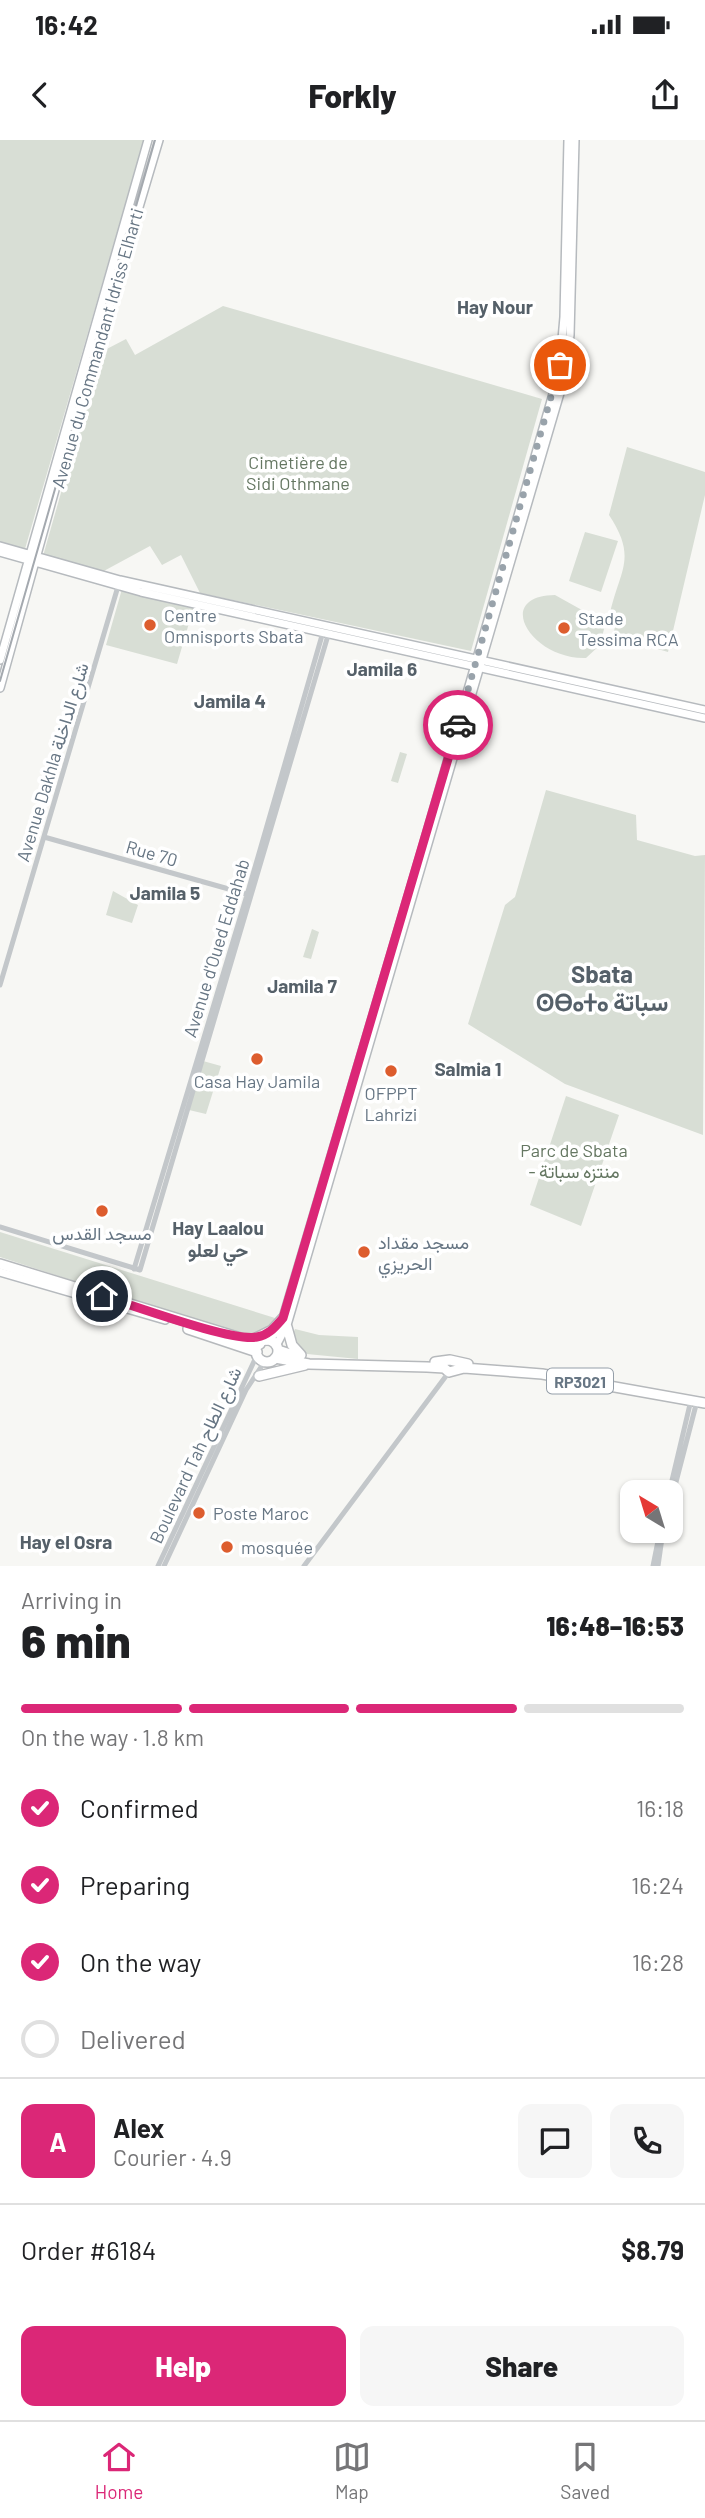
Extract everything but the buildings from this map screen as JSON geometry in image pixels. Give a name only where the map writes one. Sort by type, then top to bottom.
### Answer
[{"type":"highway","name":"RP3021","points":[[0,1266],[236,1337],[261,1351]]},
{"type":"highway","name":"RP3021","points":[[23,1273],[261,1351],[276,1351],[307,1361],[542,1374],[699,1400]]},
{"type":"highway","points":[[236,1337],[260,1337],[285,1323],[292,1345],[307,1361],[259,1376]]},
{"type":"highway","points":[[261,1351],[276,1351]]},
{"type":"highway","name":"RP3021","points":[[448,1369],[527,1367],[699,1400]]},
{"type":"main road","name":"Avenue du Commandant Idriss Elharti","points":[[0,660],[148,140]]},
{"type":"main road","name":"Avenue du Commandant Idriss Elharti","points":[[0,688],[64,459],[159,140]]},
{"type":"main road","points":[[276,1351],[538,460],[560,365],[573,140]]},
{"type":"main road","points":[[11,549],[25,545],[34,534]]},
{"type":"main road","points":[[0,546],[37,560],[142,589],[705,718]]},
{"type":"main road","points":[[0,552],[29,557]]},
{"type":"main road","points":[[479,665],[705,710]]},
{"type":"main road","points":[[0,1266],[119,1298],[131,1305]]},
{"type":"main road","points":[[0,1266],[164,1320]]},
{"type":"main road","points":[[261,1351],[285,1323]]},
{"type":"street","name":"Avenue Dakhla شارع الداخلة","points":[[0,985],[119,583]]},
{"type":"street","name":"Avenue d'Oued Eddahab","points":[[0,1227],[137,1270],[326,630]]},
{"type":"street","name":"Rue 70","points":[[44,837],[249,895]]},
{"type":"street","name":"Boulevard Tah شارع الطاح","points":[[158,1566],[261,1351]]},
{"type":"street","name":"Boulevard Tah شارع الطاح","points":[[164,1566],[246,1390],[261,1351]]},
{"type":"street","points":[[304,1566],[448,1369]]},
{"type":"street","points":[[672,1480],[699,1400]]},
{"type":"street","points":[[677,1480],[699,1400]]},
{"type":"street","points":[[655,1566],[659,1544]]},
{"type":"green space","points":[[0,140],[144,140],[25,549],[0,542]]},
{"type":"green space","name":"Cimetière de Sidi Othmane","points":[[223,306],[542,399],[471,651],[200,593],[181,555],[162,565],[150,546],[102,572],[43,556],[101,352],[126,339],[135,355]]},
{"type":"green space","points":[[627,447],[705,472],[705,495],[668,652],[613,636],[615,627],[609,618],[625,555],[618,530],[609,515]]},
{"type":"green space","points":[[585,532],[618,541],[601,592],[569,581]]},
{"type":"green space","name":"Centre Omnisports Sbata","points":[[122,589],[194,606],[177,664],[106,645]]},
{"type":"green space","name":"Stade Tessima RCA","points":[[555,595],[598,619],[604,629],[600,645],[586,658],[567,656],[550,649],[527,628],[523,616],[526,606],[536,598]]},
{"type":"green space","points":[[400,752],[407,754],[398,783],[391,781]]},
{"type":"green space","points":[[546,790],[636,815],[637,840],[695,856],[705,855],[703,1135],[565,1084],[468,1024],[505,905],[515,897]]},
{"type":"green space","points":[[113,891],[138,905],[132,923],[106,915]]},
{"type":"green space","points":[[312,929],[319,932],[311,959],[303,957]]},
{"type":"green space","points":[[203,1061],[221,1066],[206,1114],[189,1110]]},
{"type":"green space","name":"Parc de Sbata - منتزه سباتة","points":[[566,1096],[619,1115],[581,1226],[530,1205]]},
{"type":"green space","points":[[0,1232],[275,1318],[258,1334],[234,1333],[0,1257]]},
{"type":"green space","points":[[295,1329],[319,1335],[358,1337],[358,1359],[307,1354],[292,1336]]},
{"type":"tram line","points":[[0,681],[155,140]]},
{"type":"way so far","points":[[458,725],[560,365]]},
{"type":"place","name":"Centre Omnisports Sbata","points":[[150,625]]},
{"type":"place","name":"Stade Tessima RCA","points":[[564,628]]},
{"type":"place","name":"Casa Hay Jamila","points":[[257,1059]]},
{"type":"place","name":"OFPPT Lahrizi","points":[[391,1071]]},
{"type":"place","name":"مسجد القدس","points":[[102,1211]]},
{"type":"place","name":"مسجد مقداد الحريزي","points":[[364,1252]]},
{"type":"place","name":"Poste Maroc","points":[[199,1513]]},
{"type":"place","name":"mosquée","points":[[227,1547]]},
{"type":"district","name":"Hay Nour","points":[[495,306]]},
{"type":"district","name":"Jamila 6","points":[[382,668]]},
{"type":"district","name":"Jamila 4","points":[[230,700]]},
{"type":"district","name":"Jamila 5","points":[[165,892]]},
{"type":"district","name":"Jamila 7","points":[[302,985]]},
{"type":"district","name":"Sbata ⵙⴱⴰⵜⴰ سباتة","points":[[602,987]]},
{"type":"district","name":"Salmia 1","points":[[468,1068]]},
{"type":"district","name":"Hay Laalou حي لعلو","points":[[218,1238]]},
{"type":"district","name":"Hay el Osra","points":[[66,1541]]},
{"type":"route","points":[[102,1296],[236,1337],[260,1337],[272,1330],[283,1318],[458,725]]}]
